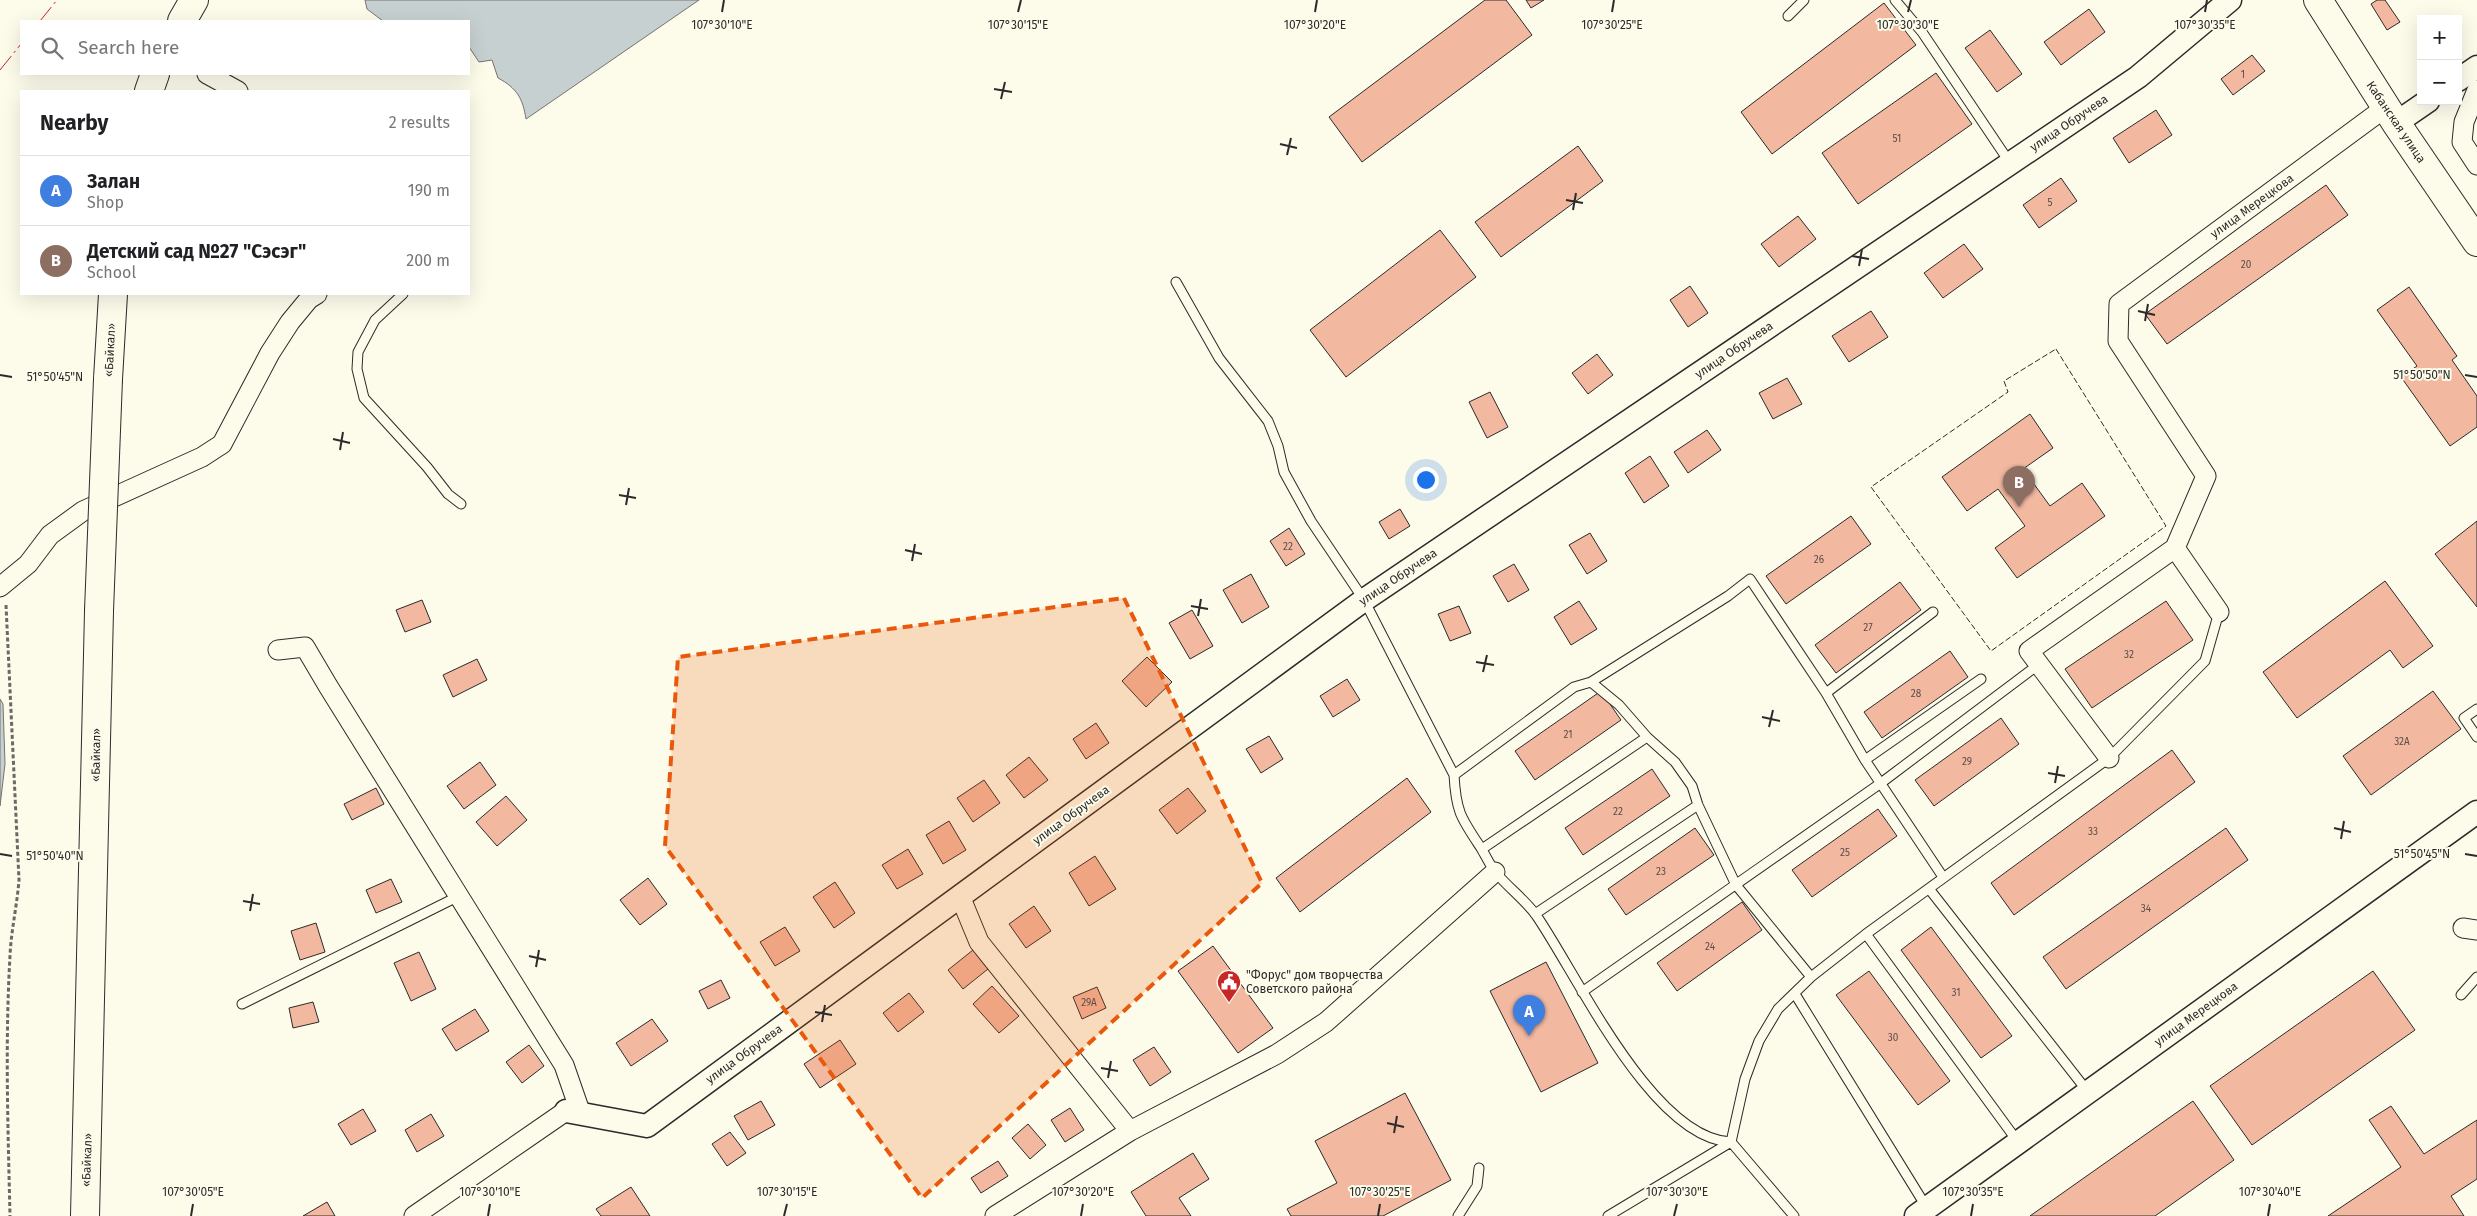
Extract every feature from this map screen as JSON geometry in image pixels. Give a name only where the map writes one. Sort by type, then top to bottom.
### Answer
[{"type":"main road","points":[[183,20],[194,0]]},
{"type":"main road","name":"Кабанская улица","points":[[2318,0],[2391,115],[2477,242]]},
{"type":"main road","points":[[149,90],[155,75]]},
{"type":"main road","name":"«Байкал»","points":[[85,1216],[99,611],[113,295]]},
{"type":"street","name":"улица Обручева","points":[[574,1112],[647,1126],[1364,600],[2138,77],[2230,0]]},
{"type":"street","points":[[2462,77],[2477,68]]},
{"type":"street","points":[[209,75],[236,90]]},
{"type":"street","points":[[2477,90],[2464,122],[2462,142],[2477,165]]},
{"type":"street","points":[[2391,115],[2417,105]]},
{"type":"street","name":"улица Мерецкова","points":[[2175,548],[2206,476],[2118,340],[2119,304],[2391,115]]},
{"type":"street","points":[[2,585],[28,564],[50,535],[83,511],[202,456],[222,444],[270,353],[290,322],[309,299],[315,295]]},
{"type":"street","points":[[2109,758],[2029,651],[2175,548],[2219,612]]},
{"type":"street","points":[[278,650],[305,646],[564,1065],[574,1112],[414,1216]]},
{"type":"street","name":"улица Мерецкова","points":[[1921,1212],[2477,812]]},
{"type":"street","points":[[999,1215],[1130,1131],[1276,1054],[1326,1022],[1495,872]]},
{"type":"street","points":[[960,896],[980,942],[1130,1131]]},
{"type":"lane","points":[[1788,16],[1804,0]]},
{"type":"lane","points":[[1895,0],[1922,32],[2010,163]]},
{"type":"lane","points":[[1176,282],[1219,358],[1268,421],[1278,446],[1284,472],[1311,521],[1364,600],[1454,775],[1456,802],[1465,825],[1495,872],[1535,914],[1582,992],[1636,1075],[1668,1109],[1697,1131],[1720,1142],[1731,1142],[1794,1216]]},
{"type":"lane","points":[[402,295],[375,320],[358,352],[357,369],[364,398],[448,494],[461,504]]},
{"type":"lane","points":[[1454,775],[1574,687],[1591,682],[1728,596],[1750,579],[1826,694],[1865,760],[1943,877]]},
{"type":"lane","points":[[1826,694],[1933,612]]},
{"type":"lane","points":[[1608,1216],[1731,1142],[1745,1079],[1759,1042],[1778,1009],[1811,977],[1866,934],[1930,890],[1943,877],[2109,758],[2205,661],[2219,612]]},
{"type":"lane","points":[[1582,992],[1881,783],[2039,664]]},
{"type":"lane","points":[[1865,760],[1981,679]]},
{"type":"lane","points":[[1591,682],[1619,704],[1647,737],[1675,762],[1692,786],[1698,805],[1736,885],[1811,977]]},
{"type":"lane","points":[[2477,709],[2464,718],[2477,736]]},
{"type":"lane","points":[[1482,849],[1647,737]]},
{"type":"lane","points":[[1535,914],[1698,805]]},
{"type":"lane","points":[[1930,890],[2088,1092]]},
{"type":"lane","points":[[242,1004],[459,896]]},
{"type":"lane","points":[[1866,934],[2018,1142]]},
{"type":"lane","points":[[2461,995],[2477,977]]},
{"type":"lane","points":[[1795,994],[1921,1212]]},
{"type":"lane","points":[[1458,1216],[1477,1186],[1479,1168]]},
{"type":"path","points":[[2,585],[19,880],[17,912],[10,954],[6,1077],[10,1216]]},
{"type":"highlighted area","points":[[1124,598],[1262,883],[922,1198],[665,846],[678,657]]},
{"type":"shaded area","points":[[365,0],[699,0],[526,119],[521,100],[510,86],[498,78],[492,60],[479,62],[470,48],[470,20],[382,20],[367,9]]},
{"type":"shaded area","points":[[0,699],[3,704],[5,764],[0,806]]},
{"type":"building","points":[[1485,0],[1506,0],[1532,35],[1362,162],[1329,117]]},
{"type":"building","points":[[1526,0],[1544,0],[1531,8]]},
{"type":"building","points":[[2377,0],[2385,0],[2400,22],[2387,30],[2371,4]]},
{"type":"building","points":[[1884,3],[1916,45],[1772,154],[1741,112]]},
{"type":"building","points":[[2089,9],[2105,32],[2061,65],[2044,42]]},
{"type":"building","points":[[1990,30],[2022,74],[1997,92],[1965,48]]},
{"type":"building","points":[[2252,55],[2265,71],[2233,95],[2221,79]]},
{"type":"building","points":[[1936,73],[1972,124],[1858,204],[1822,153]]},
{"type":"building","points":[[2156,110],[2172,135],[2129,163],[2113,138]]},
{"type":"building","points":[[1578,146],[1603,181],[1501,257],[1475,222]]},
{"type":"building","points":[[2061,178],[2077,201],[2039,228],[2023,205]]},
{"type":"building","points":[[2326,185],[2348,215],[2167,344],[2145,314]]},
{"type":"building","points":[[1798,216],[1816,239],[1779,267],[1761,244]]},
{"type":"building","points":[[1440,230],[1476,277],[1346,377],[1310,330]]},
{"type":"building","points":[[1964,244],[1983,269],[1943,298],[1924,273]]},
{"type":"building","points":[[1690,286],[1708,313],[1688,327],[1670,300]]},
{"type":"building","points":[[2409,287],[2457,356],[2452,360],[2477,396],[2477,427],[2450,446],[2401,377],[2417,366],[2377,310]]},
{"type":"building","points":[[1871,311],[1888,337],[1849,362],[1832,336]]},
{"type":"building","points":[[1597,354],[1613,375],[1588,394],[1572,373]]},
{"type":"building","points":[[1787,378],[1802,404],[1773,419],[1759,393]]},
{"type":"building","points":[[1490,392],[1508,427],[1487,438],[1469,402]]},
{"type":"building","points":[[2030,414],[2053,448],[2023,469],[2050,506],[2082,483],[2105,516],[2017,578],[1995,548],[2025,526],[1998,489],[1967,511],[1942,477]]},
{"type":"building","points":[[1707,430],[1721,450],[1688,473],[1674,452]]},
{"type":"building","points":[[1650,456],[1669,486],[1644,503],[1625,473]]},
{"type":"building","points":[[1400,509],[1410,526],[1389,539],[1379,522]]},
{"type":"building","points":[[1851,516],[1871,544],[1786,604],[1766,576]]},
{"type":"building","points":[[2477,521],[2477,607],[2435,554]]},
{"type":"building","points":[[1289,528],[1305,554],[1286,566],[1270,541]]},
{"type":"building","points":[[1590,533],[1607,561],[1587,574],[1569,545]]},
{"type":"building","points":[[1514,564],[1529,590],[1508,602],[1493,576]]},
{"type":"building","points":[[1251,574],[1269,607],[1242,623],[1223,590]]},
{"type":"building","points":[[2385,581],[2433,646],[2403,668],[2390,650],[2297,718],[2263,672]]},
{"type":"building","points":[[1900,582],[1921,610],[1836,673],[1815,645]]},
{"type":"building","points":[[422,600],[431,622],[405,632],[396,610]]},
{"type":"building","points":[[1579,601],[1597,629],[1571,645],[1554,617]]},
{"type":"building","points":[[2166,601],[2193,640],[2092,708],[2065,669]]},
{"type":"building","points":[[1459,606],[1471,633],[1450,641],[1438,614]]},
{"type":"building","points":[[1192,610],[1213,646],[1190,659],[1169,623]]},
{"type":"building","points":[[1950,651],[1968,677],[1882,738],[1864,712]]},
{"type":"building","points":[[1147,657],[1172,682],[1146,707],[1122,681]]},
{"type":"building","points":[[477,659],[487,680],[453,697],[443,675]]},
{"type":"building","points":[[1347,679],[1360,700],[1333,717],[1320,696]]},
{"type":"building","points":[[1601,691],[1621,720],[1535,780],[1515,751]]},
{"type":"building","points":[[2433,691],[2461,729],[2371,795],[2343,756]]},
{"type":"building","points":[[2001,718],[2019,744],[1934,806],[1915,780]]},
{"type":"building","points":[[1096,723],[1109,743],[1086,759],[1073,739]]},
{"type":"building","points":[[1269,736],[1283,759],[1261,773],[1246,749]]},
{"type":"building","points":[[2172,750],[2195,782],[2014,915],[1991,883]]},
{"type":"building","points":[[1029,757],[1048,780],[1024,798],[1006,775]]},
{"type":"building","points":[[480,762],[496,785],[464,809],[447,786]]},
{"type":"building","points":[[1652,769],[1670,796],[1583,855],[1565,828]]},
{"type":"building","points":[[1407,778],[1431,812],[1300,912],[1276,878]]},
{"type":"building","points":[[984,780],[1000,803],[973,822],[957,798]]},
{"type":"building","points":[[376,788],[384,804],[352,820],[344,804]]},
{"type":"building","points":[[1188,788],[1206,811],[1177,834],[1159,810]]},
{"type":"building","points":[[506,796],[527,820],[497,846],[476,822]]},
{"type":"building","points":[[1878,809],[1897,836],[1812,897],[1792,870]]},
{"type":"building","points":[[949,821],[966,850],[943,864],[926,835]]},
{"type":"building","points":[[1695,828],[1714,855],[1626,915],[1608,889]]},
{"type":"building","points":[[2226,828],[2248,860],[2066,989],[2043,957]]},
{"type":"building","points":[[908,849],[923,874],[897,889],[882,865]]},
{"type":"building","points":[[1095,856],[1116,889],[1089,906],[1069,873]]},
{"type":"building","points":[[648,878],[667,904],[640,925],[620,900]]},
{"type":"building","points":[[391,879],[402,902],[376,913],[366,890]]},
{"type":"building","points":[[835,882],[855,913],[834,928],[813,897]]},
{"type":"building","points":[[1742,902],[1762,930],[1677,991],[1657,963]]},
{"type":"building","points":[[1034,906],[1051,931],[1026,948],[1009,924]]},
{"type":"building","points":[[316,923],[325,952],[300,960],[291,931]]},
{"type":"building","points":[[785,927],[800,951],[775,966],[760,942]]},
{"type":"building","points":[[1931,927],[2012,1036],[1981,1058],[1901,950]]},
{"type":"building","points":[[1213,946],[1273,1028],[1238,1053],[1178,971]]},
{"type":"building","points":[[973,950],[988,969],[963,989],[948,970]]},
{"type":"building","points":[[419,952],[436,989],[411,1001],[394,963]]},
{"type":"building","points":[[1546,962],[1598,1063],[1541,1092],[1490,991]]},
{"type":"building","points":[[1869,971],[1950,1081],[1918,1105],[1836,995]]},
{"type":"building","points":[[2373,971],[2415,1030],[2252,1145],[2210,1086]]},
{"type":"building","points":[[721,980],[730,998],[708,1009],[699,991]]},
{"type":"building","points":[[992,986],[1019,1016],[999,1033],[973,1004]]},
{"type":"building","points":[[1097,987],[1106,1008],[1082,1019],[1073,997]]},
{"type":"building","points":[[909,993],[924,1012],[898,1032],[883,1013]]},
{"type":"building","points":[[313,1002],[319,1022],[293,1028],[289,1008]]},
{"type":"building","points":[[475,1009],[489,1031],[456,1051],[442,1029]]},
{"type":"building","points":[[652,1019],[668,1041],[631,1066],[616,1043]]},
{"type":"building","points":[[840,1040],[856,1064],[820,1088],[804,1064]]},
{"type":"building","points":[[529,1045],[544,1066],[522,1083],[506,1062]]},
{"type":"building","points":[[1154,1047],[1171,1072],[1150,1086],[1133,1060]]},
{"type":"building","points":[[1405,1093],[1451,1180],[1383,1216],[1291,1216],[1287,1209],[1337,1183],[1315,1141]]},
{"type":"building","points":[[761,1101],[775,1125],[748,1140],[734,1116]]},
{"type":"building","points":[[2193,1101],[2234,1160],[2155,1216],[2030,1216]]},
{"type":"building","points":[[2391,1106],[2424,1154],[2477,1120],[2477,1179],[2451,1196],[2464,1216],[2328,1216],[2401,1167],[2369,1120]]},
{"type":"building","points":[[1070,1108],[1084,1130],[1065,1142],[1051,1120]]},
{"type":"building","points":[[363,1109],[376,1131],[351,1145],[338,1124]]},
{"type":"building","points":[[431,1114],[444,1136],[417,1152],[405,1130]]},
{"type":"building","points":[[1028,1124],[1046,1145],[1030,1159],[1012,1138]]},
{"type":"building","points":[[730,1132],[746,1153],[727,1166],[712,1144]]},
{"type":"building","points":[[1193,1153],[1209,1179],[1179,1198],[1191,1216],[1146,1216],[1131,1192]]},
{"type":"building","points":[[998,1161],[1008,1176],[981,1193],[971,1178]]},
{"type":"building","points":[[631,1187],[650,1216],[601,1216],[596,1209]]},
{"type":"building","points":[[327,1202],[335,1216],[303,1216]]},
{"type":"fence","points":[[2056,349],[2166,526],[1991,651],[1871,487],[2008,392],[2004,381],[2056,349]]},
{"type":"power","points":[[41,20],[57,0]]},
{"type":"power","points":[[0,70],[20,45]]},
{"type":"place","name":"Детский сад №27 \"Сэсэг\"","points":[[2019,507]]},
{"type":"place","name":"\"Форус\" дом творчества Советского района","points":[[1229,1003]]},
{"type":"place","name":"Залан","points":[[1529,1036]]}]
